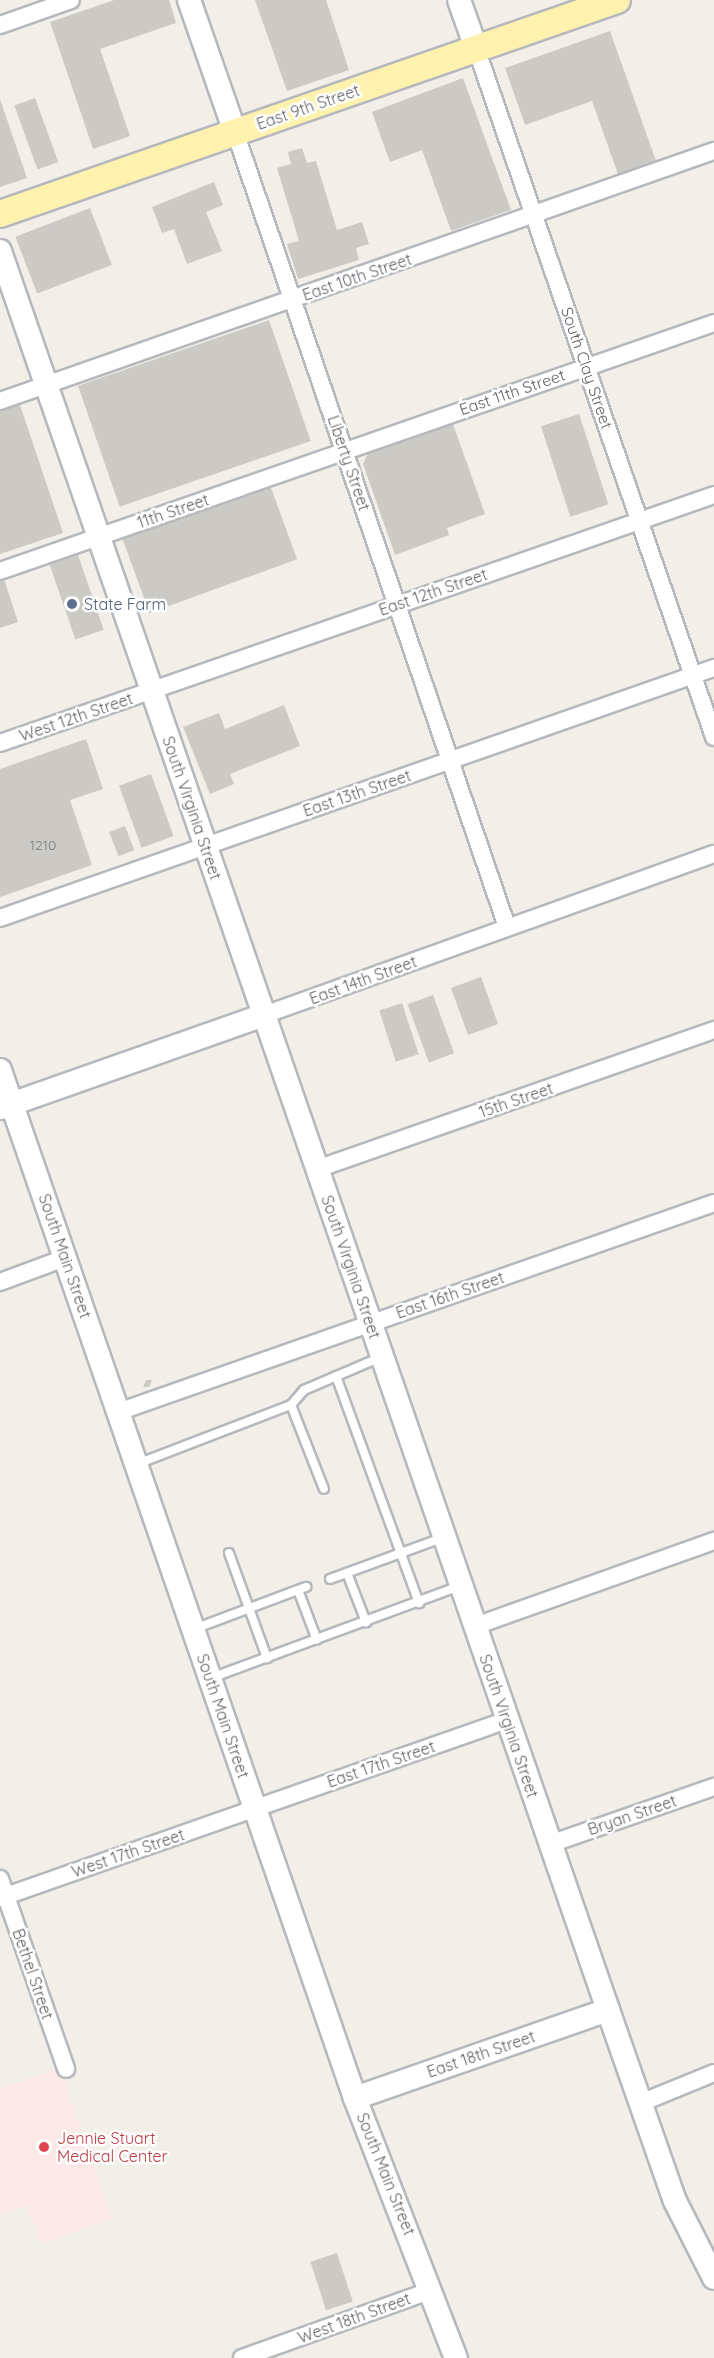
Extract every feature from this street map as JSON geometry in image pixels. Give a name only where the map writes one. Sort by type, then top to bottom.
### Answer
[{"type":"main road","name":"Liberty Street","points":[[189,0],[235,132]]},
{"type":"main road","name":"South Clay Street","points":[[459,0],[476,48]]},
{"type":"main road","name":"East 9th Street","points":[[0,214],[616,0]]},
{"type":"main road","name":"South Virginia Street","points":[[0,251],[550,1844],[643,2102],[675,2201],[714,2278]]},
{"type":"main road","name":"East 14th Street","points":[[6,1106],[264,1015]]},
{"type":"main road","name":"South Main Street","points":[[0,1070],[6,1106],[65,1258],[355,2098],[432,2290],[456,2358]]},
{"type":"main road","name":"East 18th Street","points":[[355,2098],[608,2010]]},
{"type":"street","points":[[0,25],[71,0]]},
{"type":"street","name":"South Clay Street","points":[[476,48],[714,737]]},
{"type":"street","name":"Liberty Street","points":[[235,132],[452,760],[507,927]]},
{"type":"street","name":"East 10th Street","points":[[0,401],[714,150]]},
{"type":"street","name":"East 11th Street","points":[[345,451],[714,323]]},
{"type":"street","name":"11th Street","points":[[0,571],[345,451]]},
{"type":"street","name":"East 12th Street","points":[[152,690],[714,495]]},
{"type":"street","name":"East 13th Street","points":[[0,918],[714,668]]},
{"type":"street","name":"West 12th Street","points":[[0,743],[152,690]]},
{"type":"street","name":"East 14th Street","points":[[264,1015],[714,854]]},
{"type":"street","name":"15th Street","points":[[317,1169],[714,1030]]},
{"type":"street","name":"East 16th Street","points":[[118,1412],[714,1203]]},
{"type":"street","points":[[0,1282],[65,1258]]},
{"type":"street","points":[[475,1626],[714,1540]]},
{"type":"street","name":"East 17th Street","points":[[255,1809],[507,1720]]},
{"type":"street","name":"Bryan Street","points":[[550,1844],[714,1786]]},
{"type":"street","name":"West 17th Street","points":[[3,1897],[255,1809]]},
{"type":"street","name":"Bethel Street","points":[[0,1879],[3,1897],[66,2069]]},
{"type":"street","points":[[643,2102],[714,2073]]},
{"type":"street","name":"West 18th Street","points":[[242,2358],[432,2290]]},
{"type":"lane","points":[[137,1464],[291,1406],[304,1390],[382,1356]]},
{"type":"lane","points":[[336,1376],[419,1603]]},
{"type":"lane","points":[[291,1406],[324,1489]]},
{"type":"lane","points":[[330,1580],[444,1537]]},
{"type":"lane","points":[[229,1553],[267,1658]]},
{"type":"lane","points":[[347,1573],[366,1622]]},
{"type":"lane","points":[[210,1678],[461,1586]]},
{"type":"lane","points":[[193,1629],[302,1588],[317,1640]]},
{"type":"shaded area","name":"Jennie Stuart Medical Center","points":[[60,2069],[112,2218],[42,2244],[26,2205],[0,2215],[0,2088]]},
{"type":"building","points":[[114,0],[169,0],[176,23],[100,49],[130,136],[93,149],[50,22]]},
{"type":"building","points":[[255,0],[326,0],[349,70],[287,91]]},
{"type":"building","points":[[610,31],[656,161],[618,174],[592,101],[525,125],[505,68]]},
{"type":"building","points":[[463,78],[511,210],[451,231],[422,150],[390,162],[372,112]]},
{"type":"building","points":[[35,98],[58,162],[38,169],[14,106]]},
{"type":"building","points":[[0,99],[27,178],[0,187]]},
{"type":"building","points":[[302,148],[307,163],[316,161],[337,230],[362,222],[369,244],[356,248],[359,260],[298,279],[287,244],[299,241],[277,168],[291,164],[288,152]]},
{"type":"building","points":[[214,182],[223,205],[206,212],[222,251],[187,264],[174,229],[162,233],[152,207]]},
{"type":"building","points":[[90,208],[112,265],[37,294],[15,237]]},
{"type":"building","points":[[269,320],[311,441],[120,507],[78,386]]},
{"type":"building","points":[[19,402],[63,533],[0,554],[0,409]]},
{"type":"building","points":[[579,414],[608,504],[570,517],[541,426]]},
{"type":"building","points":[[453,424],[485,514],[447,528],[449,535],[395,555],[363,464],[368,453]]},
{"type":"building","points":[[270,485],[297,559],[149,613],[122,539]]},
{"type":"building","points":[[78,555],[104,630],[75,639],[50,565]]},
{"type":"building","points":[[3,576],[18,622],[0,628],[0,577]]},
{"type":"building","points":[[284,705],[300,746],[230,774],[234,784],[210,794],[183,727],[219,713],[225,729]]},
{"type":"building","points":[[86,739],[103,789],[70,800],[92,865],[0,897],[0,769]]},
{"type":"building","points":[[151,774],[174,836],[142,848],[119,786]]},
{"type":"building","points":[[125,826],[134,850],[118,856],[109,832]]},
{"type":"building","points":[[481,977],[498,1024],[468,1035],[451,988]]},
{"type":"building","points":[[433,995],[454,1053],[429,1062],[408,1004]]},
{"type":"building","points":[[402,1003],[419,1054],[396,1062],[379,1010]]},
{"type":"building","points":[[146,1380],[152,1380],[149,1387],[143,1387]]},
{"type":"building","points":[[337,2253],[353,2302],[326,2310],[310,2262]]},
{"type":"place","name":"State Farm","points":[[72,604]]},
{"type":"place","name":"Jennie Stuart Medical Center","points":[[44,2147]]}]
